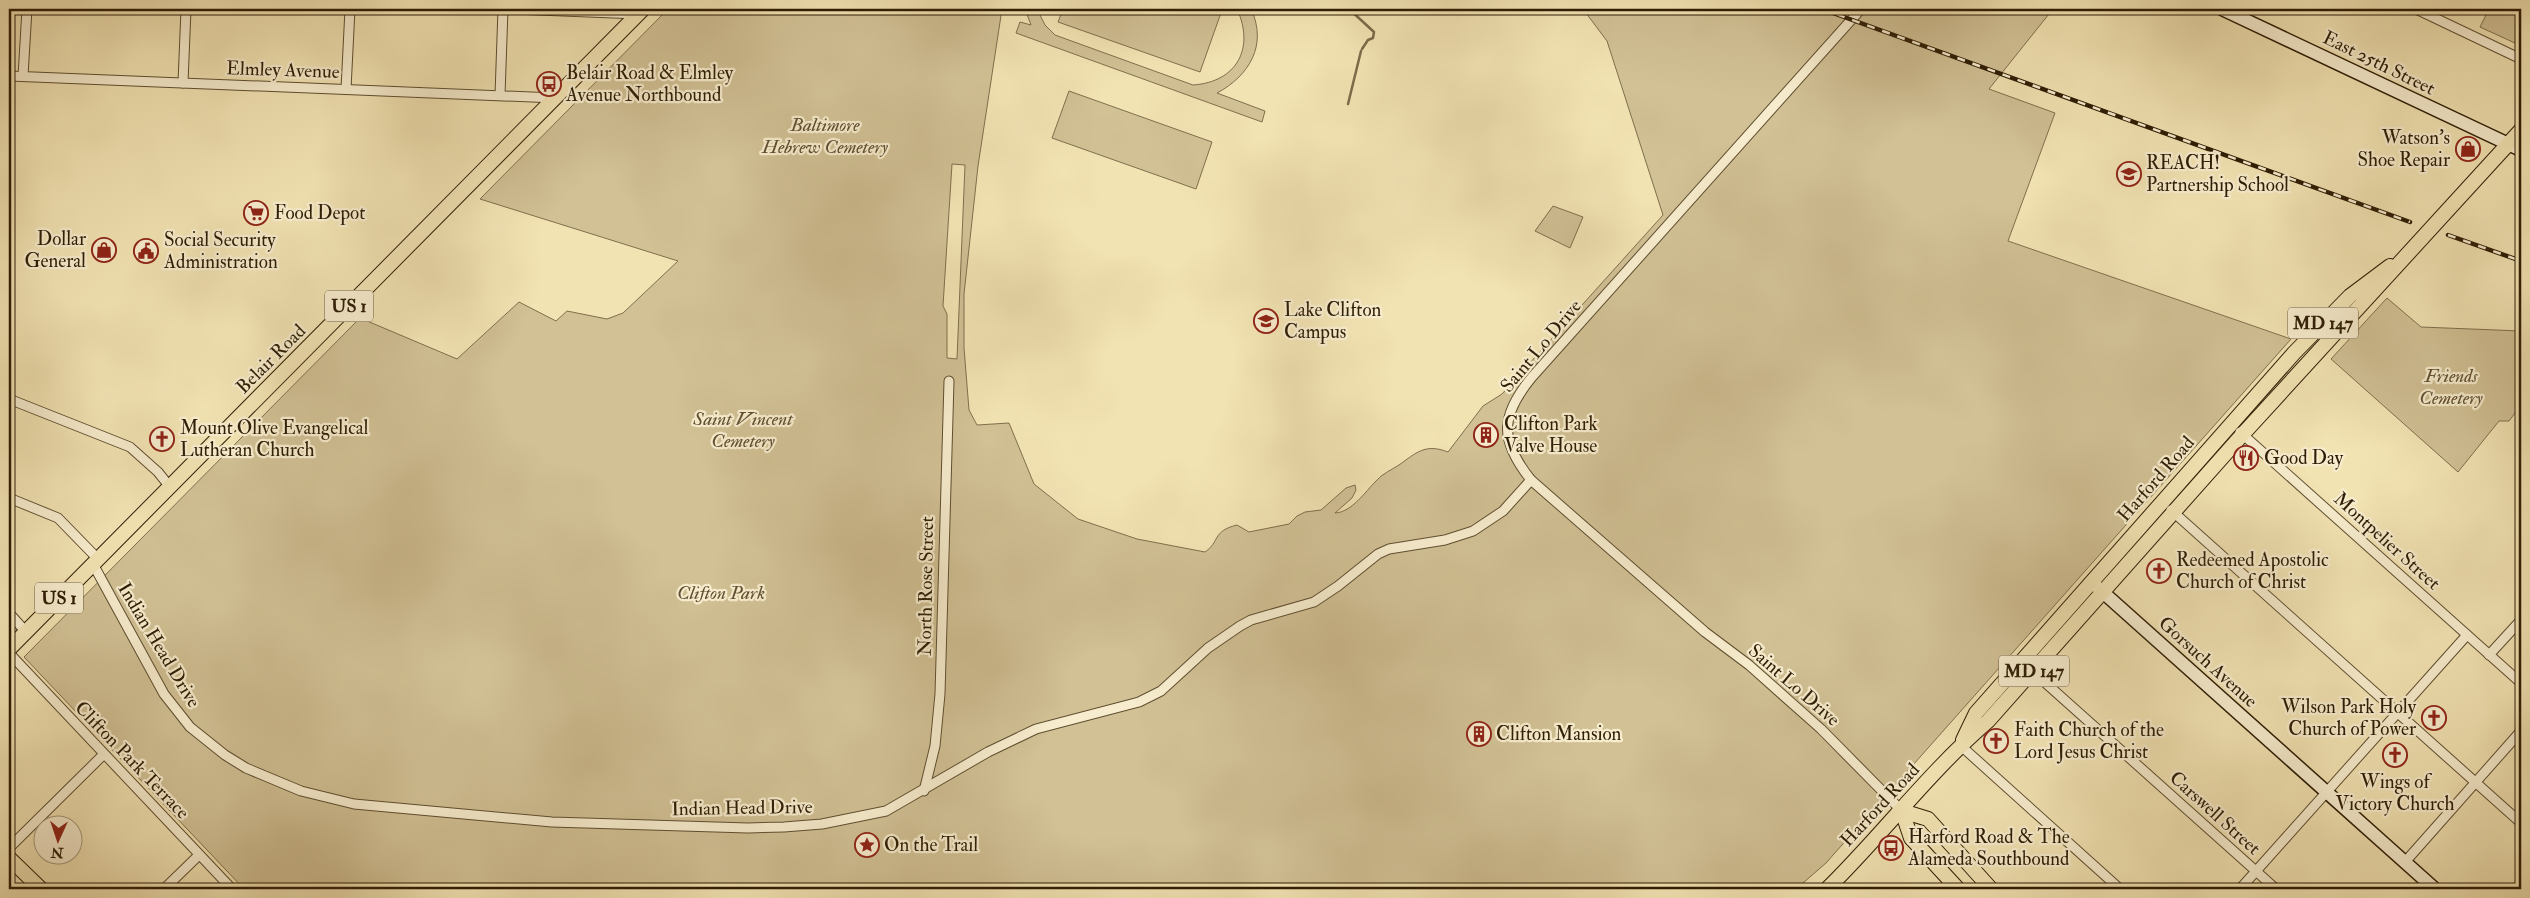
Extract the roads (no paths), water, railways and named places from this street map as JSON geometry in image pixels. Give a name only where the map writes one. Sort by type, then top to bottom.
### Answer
[{"type":"main road","name":"Belair Road","points":[[9,649],[640,11]]},
{"type":"main road","name":"Harford Road","points":[[1827,889],[1902,811],[1960,745],[1988,721],[2033,672],[2242,434],[2521,130]]},
{"type":"main road","name":"Harford Road","points":[[1960,745],[1976,714],[2231,423],[2350,296],[2402,258]]},
{"type":"main road","points":[[1902,811],[1911,838],[1958,889]]},
{"type":"main road","points":[[1902,811],[1928,819],[1991,889]]},
{"type":"main road","points":[[9,858],[41,889]]},
{"type":"street","points":[[22,76],[27,9]]},
{"type":"street","points":[[183,83],[186,9]]},
{"type":"street","points":[[346,89],[350,9]]},
{"type":"street","points":[[500,96],[503,9]]},
{"type":"street","points":[[513,9],[640,11]]},
{"type":"street","name":"Saint Lo Drive","points":[[1861,9],[1519,394],[1510,413],[1508,437],[1515,459],[1531,480],[1705,632],[1756,671],[1821,729],[1902,811]]},
{"type":"street","name":"East 25th Street","points":[[2222,9],[2521,150]]},
{"type":"street","points":[[2416,9],[2521,59]]},
{"type":"street","name":"Elmley Avenue","points":[[9,76],[556,98]]},
{"type":"street","name":"North Rose Street","points":[[924,791],[935,746],[939,703],[949,381]]},
{"type":"street","points":[[9,399],[130,447],[170,487]]},
{"type":"street","name":"Montpelier Street","points":[[2231,423],[2521,683]]},
{"type":"street","name":"Indian Head Drive","points":[[9,498],[58,518],[95,561],[164,694],[190,727],[218,750],[246,768],[301,791],[327,798],[398,809],[552,822],[748,828],[812,824],[870,816],[900,805],[988,752],[1036,729],[1125,707],[1151,696],[1170,684],[1208,648],[1240,626],[1251,620],[1314,602],[1338,586],[1378,554],[1389,549],[1445,540],[1473,531],[1503,511],[1531,480]]},
{"type":"street","points":[[2162,502],[2521,823]]},
{"type":"street","name":"Gorsuch Avenue","points":[[2091,582],[2435,889]]},
{"type":"street","points":[[9,613],[26,632]]},
{"type":"street","points":[[2489,655],[2521,620]]},
{"type":"street","points":[[2240,889],[2467,635]]},
{"type":"street","name":"Clifton Park Terrace","points":[[9,653],[103,755],[232,889]]},
{"type":"street","name":"Carswell Street","points":[[2021,661],[2276,889]]},
{"type":"street","points":[[2405,862],[2521,731]]},
{"type":"street","points":[[1960,745],[2120,889]]},
{"type":"street","points":[[9,848],[103,755]]},
{"type":"street","points":[[164,889],[199,854]]},
{"type":"waterway","points":[[1349,9],[1374,32],[1373,38],[1368,40],[1362,49]]},
{"type":"waterway","points":[[1348,104],[1361,51]]},
{"type":"railway","points":[[1822,9],[2410,222]]},
{"type":"railway","points":[[2448,235],[2521,261]]},
{"type":"place","name":"Belair Road & Elmley Avenue Northbound","points":[[549,84]]},
{"type":"place","name":"Watson's Shoe Repair","points":[[2468,149]]},
{"type":"place","name":"REACH! Partnership School","points":[[2129,174]]},
{"type":"place","name":"Food Depot","points":[[256,213]]},
{"type":"place","name":"Dollar General","points":[[104,250]]},
{"type":"place","name":"Social Security Administration","points":[[146,251]]},
{"type":"place","name":"Lake Clifton Campus","points":[[1266,321]]},
{"type":"place","name":"Clifton Park Valve House","points":[[1486,435]]},
{"type":"place","name":"Mount Olive Evangelical Lutheran Church","points":[[162,439]]},
{"type":"place","name":"Good Day","points":[[2246,458]]},
{"type":"place","name":"Redeemed Apostolic Church of Christ","points":[[2159,571]]},
{"type":"place","name":"Wilson Park Holy Church of Power","points":[[2434,718]]},
{"type":"place","name":"Clifton Mansion","points":[[1479,734]]},
{"type":"place","name":"Faith Church of the Lord Jesus Christ","points":[[1996,741]]},
{"type":"place","name":"Wings of Victory Church","points":[[2395,755]]},
{"type":"place","name":"On the Trail","points":[[867,845]]},
{"type":"place","name":"Harford Road & The Alameda Southbound","points":[[1891,848]]},
{"type":"park label","name":"Baltimore Hebrew Cemetery","points":[[825,136]]},
{"type":"park label","name":"Friends Cemetery","points":[[2451,387]]},
{"type":"park label","name":"Saint Vincent Cemetery","points":[[743,430]]},
{"type":"park label","name":"Clifton Park","points":[[721,593]]}]
